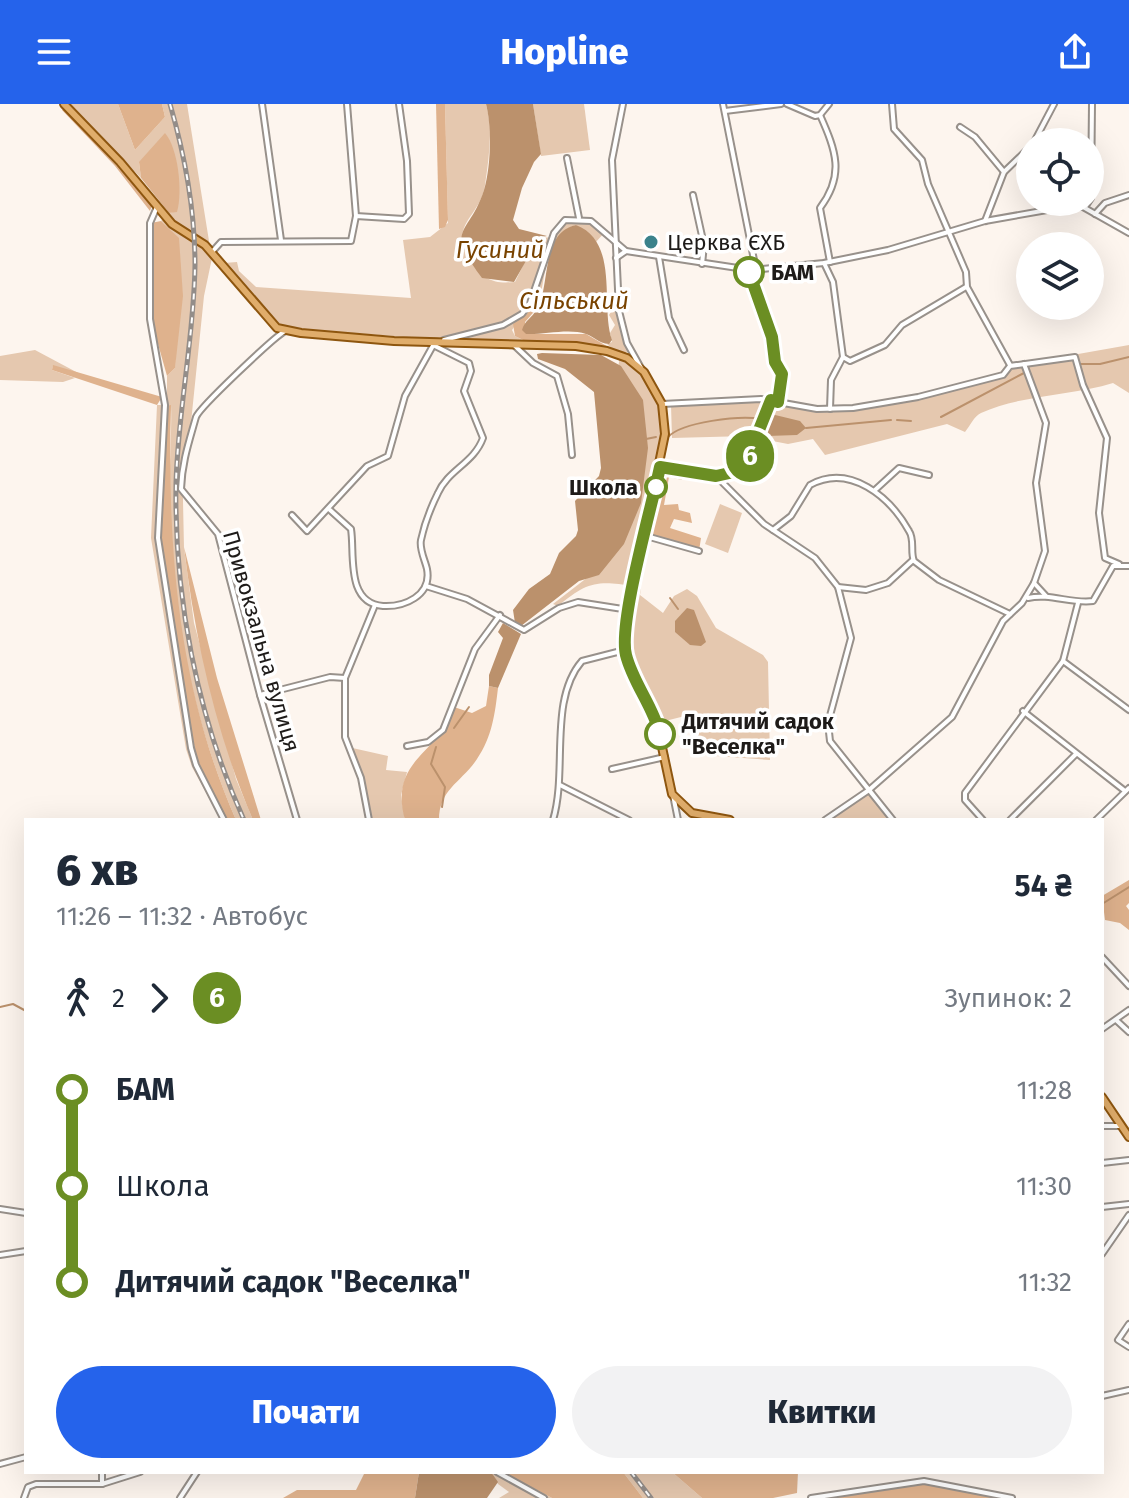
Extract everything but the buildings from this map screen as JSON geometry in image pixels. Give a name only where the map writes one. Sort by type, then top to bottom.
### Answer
[{"type":"main road","points":[[64,104],[179,230],[212,252],[270,322],[285,331],[435,344],[576,346],[621,355],[644,372],[662,404],[666,427],[629,610],[625,650],[654,714],[672,794],[685,808],[706,818]]},
{"type":"main road","points":[[1104,1100],[1129,1137]]},
{"type":"street","points":[[262,104],[281,240]]},
{"type":"street","points":[[212,252],[221,242],[351,241],[356,216],[347,104]]},
{"type":"street","points":[[356,216],[404,219],[409,214],[407,161],[399,104]]},
{"type":"street","points":[[623,104],[612,160],[616,258],[621,320],[630,350],[644,372]]},
{"type":"street","points":[[723,104],[756,270]]},
{"type":"street","points":[[725,111],[784,104],[809,115],[820,115]]},
{"type":"street","points":[[820,115],[829,104]]},
{"type":"street","points":[[892,104],[894,129],[922,160],[947,232],[966,272],[967,287],[1010,366]]},
{"type":"street","points":[[1041,128],[1054,104]]},
{"type":"street","points":[[1092,104],[1092,128]]},
{"type":"street","points":[[820,115],[837,169],[832,192],[820,208],[843,357],[831,380],[830,409]]},
{"type":"street","points":[[960,127],[975,137],[1004,172]]},
{"type":"street","points":[[567,158],[579,218]]},
{"type":"street","points":[[985,221],[1004,172],[1016,160]]},
{"type":"street","points":[[693,195],[704,245],[702,264]]},
{"type":"street","points":[[1104,204],[1129,195]]},
{"type":"street","points":[[157,207],[150,223],[150,319],[165,405],[158,538],[191,748],[196,765],[223,818]]},
{"type":"street","points":[[292,515],[307,531],[330,510],[367,466],[388,456],[405,396],[435,344],[503,325],[522,314],[530,303],[554,233],[565,220],[579,218],[596,224],[626,251],[756,270],[827,262],[888,250],[985,221],[1016,216]]},
{"type":"street","points":[[1099,216],[1129,233]]},
{"type":"street","points":[[616,258],[626,251]]},
{"type":"street","points":[[659,257],[668,293],[668,316],[684,350]]},
{"type":"street","points":[[748,270],[772,337],[775,362],[782,374],[778,402]]},
{"type":"street","points":[[843,357],[857,360],[885,345],[902,325],[967,287]]},
{"type":"street","name":"Привокзальна вулиця","points":[[285,331],[259,351],[197,414],[195,429],[182,460],[181,489],[218,534],[296,818]]},
{"type":"street","points":[[330,510],[351,529],[356,581],[364,597],[375,605],[403,606],[426,585],[427,569],[420,543],[437,494],[446,479],[469,462],[483,438],[464,391],[471,371],[469,363],[435,344]]},
{"type":"street","points":[[513,344],[533,363],[557,376],[568,414],[572,455]]},
{"type":"street","points":[[621,355],[630,350]]},
{"type":"street","points":[[662,404],[771,400],[830,409],[926,396],[1003,375],[1010,366],[1075,357],[1083,385],[1107,438],[1099,513],[1105,558],[1129,566]]},
{"type":"street","points":[[828,818],[869,790],[952,717],[988,647],[1034,583],[1045,551],[1036,483],[1046,423],[1024,364]]},
{"type":"street","points":[[660,467],[716,476],[746,467],[771,400]]},
{"type":"street","points":[[875,490],[899,468],[929,475]]},
{"type":"street","points":[[716,476],[773,530],[815,558],[838,587],[851,638],[828,732],[830,741],[891,818]]},
{"type":"street","points":[[773,530],[788,520],[805,491],[814,483],[848,478],[875,490],[910,532],[913,560],[941,581],[1001,607],[1010,614]]},
{"type":"street","points":[[646,536],[699,551]]},
{"type":"street","points":[[838,587],[866,590],[888,583],[913,560]]},
{"type":"street","points":[[1026,598],[1047,597],[1078,603],[1093,601],[1113,566],[1119,564]]},
{"type":"street","points":[[1034,583],[1047,597]]},
{"type":"street","points":[[426,585],[467,599],[524,630],[559,608],[578,602],[629,610]]},
{"type":"street","points":[[981,818],[965,800],[965,793],[1063,661],[1078,603]]},
{"type":"street","points":[[369,818],[360,776],[345,737],[345,678],[375,605]]},
{"type":"street","points":[[1001,607],[1019,606]]},
{"type":"street","points":[[407,746],[428,742],[447,724],[475,649],[500,615]]},
{"type":"street","points":[[553,818],[560,785],[563,699],[576,670],[585,659],[625,650]]},
{"type":"street","points":[[1063,661],[1129,710]]},
{"type":"street","points":[[260,695],[330,677],[345,678]]},
{"type":"street","points":[[1023,711],[1127,790],[1098,818]]},
{"type":"street","points":[[1012,818],[1076,753]]},
{"type":"street","points":[[612,769],[665,757]]},
{"type":"street","points":[[560,785],[625,818]]},
{"type":"street","points":[[672,794],[678,818]]},
{"type":"street","points":[[973,818],[977,815]]},
{"type":"street","points":[[1104,959],[1129,986]]},
{"type":"street","points":[[1104,1028],[1129,1010]]},
{"type":"street","points":[[1116,1019],[1129,1032]]},
{"type":"street","points":[[1104,1126],[1121,1126]]},
{"type":"street","points":[[1104,1163],[1129,1160]]},
{"type":"street","points":[[1104,1207],[1129,1204]]},
{"type":"street","points":[[0,1209],[24,1213]]},
{"type":"street","points":[[1104,1251],[1129,1215]]},
{"type":"street","points":[[0,1255],[24,1251]]},
{"type":"street","points":[[1129,1324],[1118,1340],[1129,1347]]},
{"type":"street","points":[[1104,1396],[1129,1390]]},
{"type":"street","points":[[0,1464],[24,1458]]},
{"type":"street","points":[[102,1474],[102,1484]]},
{"type":"street","points":[[24,1498],[28,1487],[36,1484],[102,1484],[134,1474]]},
{"type":"street","points":[[180,1498],[196,1474]]},
{"type":"street","points":[[501,1474],[544,1498]]},
{"type":"street","points":[[811,1498],[924,1481],[1012,1498]]},
{"type":"shaded area","points":[[70,104],[118,104],[135,150],[165,117],[162,104],[187,104],[209,241],[203,247],[212,258],[204,296],[189,442],[182,454],[184,548],[194,623],[236,779],[252,818],[235,818],[207,742],[187,662],[172,539],[171,405],[160,493],[194,748],[198,764],[226,818],[220,818],[192,767],[186,749],[151,538],[157,405],[167,405],[167,376],[175,368],[179,239],[161,221],[169,213],[177,211],[139,162],[141,178]]},
{"type":"shaded area","points":[[118,104],[162,104],[165,117],[135,150]]},
{"type":"shaded area","points":[[436,104],[445,104],[448,220],[445,227],[439,229]]},
{"type":"shaded area","points":[[445,104],[486,104],[490,134],[485,185],[482,197],[463,231],[462,240],[473,263],[486,277],[495,281],[515,282],[534,243],[532,239],[552,237],[568,219],[588,220],[605,232],[595,243],[576,225],[558,238],[548,259],[539,306],[530,303],[512,330],[515,336],[525,341],[453,341],[502,325],[499,323],[433,339],[286,328],[277,324],[224,263],[237,262],[239,271],[256,287],[411,298],[403,240],[430,237],[448,223]]},
{"type":"shaded area","points":[[533,104],[584,104],[590,150],[541,156]]},
{"type":"shaded area","points":[[65,109],[152,205],[150,211],[115,166],[62,110]]},
{"type":"shaded area","points":[[165,133],[176,159],[179,182],[177,212],[169,213],[141,178],[139,162]]},
{"type":"shaded area","points":[[161,221],[179,238],[183,296],[175,368],[167,376],[151,319],[151,223]]},
{"type":"shaded area","points":[[530,303],[539,306],[525,322],[526,334],[586,334],[610,348],[525,341],[515,336],[513,324]]},
{"type":"shaded area","points":[[613,309],[619,311],[630,350],[621,355],[637,368],[649,384],[665,421],[634,586],[610,583],[593,585],[558,606],[553,604],[588,577],[620,355],[607,344],[612,342],[610,333],[615,325],[609,315]]},
{"type":"shaded area","points":[[1129,345],[1129,393],[1113,383],[1012,403],[979,414],[965,432],[947,424],[825,455],[813,439],[788,444],[747,436],[672,438],[671,405],[760,399],[830,409],[898,401],[1003,375],[1010,366]]},
{"type":"shaded area","points":[[35,350],[80,374],[53,366],[52,370],[75,378],[63,382],[0,380],[0,356]]},
{"type":"shaded area","points":[[53,365],[162,397],[157,405],[52,370]]},
{"type":"shaded area","points":[[171,405],[171,512],[180,617],[201,720],[235,818],[226,818],[198,764],[174,649],[160,539],[167,406]]},
{"type":"shaded area","points":[[660,467],[683,474],[682,480],[669,477],[664,505],[678,504],[679,510],[690,513],[692,523],[674,519],[670,528],[701,538],[699,551],[646,536]]},
{"type":"shaded area","points":[[720,504],[742,513],[728,553],[705,544]]},
{"type":"shaded area","points":[[184,547],[217,678],[260,818],[252,818],[228,754],[194,617]]},
{"type":"shaded area","points":[[634,586],[641,588],[640,595],[663,613],[674,596],[687,589],[697,596],[716,628],[763,655],[768,662],[770,760],[702,755],[693,714],[657,723],[625,650]]},
{"type":"shaded area","points":[[489,686],[498,688],[494,716],[482,751],[447,793],[439,818],[405,818],[402,799],[410,769],[438,736],[454,707],[472,713],[486,706]]},
{"type":"shaded area","points":[[348,747],[388,756],[386,770],[407,772],[401,795],[405,818],[369,818],[362,780]]},
{"type":"shaded area","points":[[869,790],[891,818],[828,818]]},
{"type":"shaded area","points":[[1129,880],[1129,903],[1126,906],[1129,910],[1129,930],[1120,923],[1105,920],[1104,895]]},
{"type":"shaded area","points":[[364,1474],[419,1474],[415,1498],[283,1498],[297,1490],[356,1490]]},
{"type":"shaded area","points":[[492,1474],[507,1474],[552,1498],[499,1498],[509,1492],[498,1484]]},
{"type":"shaded area","points":[[507,1474],[625,1474],[643,1498],[552,1498]]},
{"type":"shaded area","points":[[625,1474],[674,1474],[702,1498],[643,1498]]},
{"type":"shaded area","points":[[674,1474],[798,1474],[797,1493],[773,1498],[702,1498]]},
{"type":"shaded area","points":[[924,1481],[1012,1498],[830,1498],[833,1494]]},
{"type":"water","name":"Гусиний","points":[[486,104],[533,104],[541,154],[522,188],[513,220],[519,229],[547,236],[532,239],[535,245],[514,282],[482,278],[470,261],[462,240],[486,181],[490,135]]},
{"type":"water","name":"Сільський","points":[[576,225],[590,233],[604,260],[612,340],[609,344],[579,332],[526,334],[522,330],[541,299],[548,261],[557,238]]},
{"type":"water","name":"Сільський","points":[[537,354],[601,355],[621,366],[643,400],[648,448],[641,503],[624,544],[599,575],[579,581],[521,626],[515,623],[513,610],[529,589],[550,574],[559,553],[576,536],[575,501],[599,476],[601,468],[594,392],[565,369],[538,359]]},
{"type":"water","points":[[771,414],[800,421],[806,428],[797,435],[767,436],[762,432]]},
{"type":"water","points":[[687,608],[694,610],[706,642],[701,646],[690,645],[675,632],[675,621]]},
{"type":"water","points":[[503,623],[521,634],[498,688],[489,686],[489,675],[503,638],[498,632]]},
{"type":"water","points":[[419,1474],[492,1474],[498,1482],[487,1498],[415,1498]]},
{"type":"waterway","points":[[1079,364],[1100,364],[1129,357]]},
{"type":"waterway","points":[[941,417],[1024,373]]},
{"type":"waterway","points":[[668,437],[685,427],[712,421],[761,419]]},
{"type":"waterway","points":[[806,428],[891,420]]},
{"type":"waterway","points":[[897,420],[911,421]]},
{"type":"waterway","points":[[646,439],[656,437]]},
{"type":"waterway","points":[[670,598],[678,609]]},
{"type":"waterway","points":[[454,728],[469,707]]},
{"type":"waterway","points":[[436,747],[431,764],[445,787],[442,807]]},
{"type":"waterway","points":[[1104,903],[1129,887]]},
{"type":"waterway","points":[[0,1007],[13,1004],[24,1010]]},
{"type":"railway","points":[[170,104],[188,184],[195,265],[177,456],[179,569],[201,698],[213,740],[243,818]]},
{"type":"railway","points":[[633,1474],[651,1498]]},
{"type":"bus line","name":"6","points":[[660,734],[650,705],[626,657],[626,623],[660,467],[716,476],[743,470],[771,400],[778,402],[782,374],[775,362],[772,337],[749,272]]},
{"type":"place","name":"Церква ЄХБ","points":[[651,242]]},
{"type":"place","name":"БАМ","points":[[749,272]]},
{"type":"place","name":"Школа","points":[[656,487]]},
{"type":"place","name":"Дитячий садок \"Веселка\"","points":[[660,734]]}]
